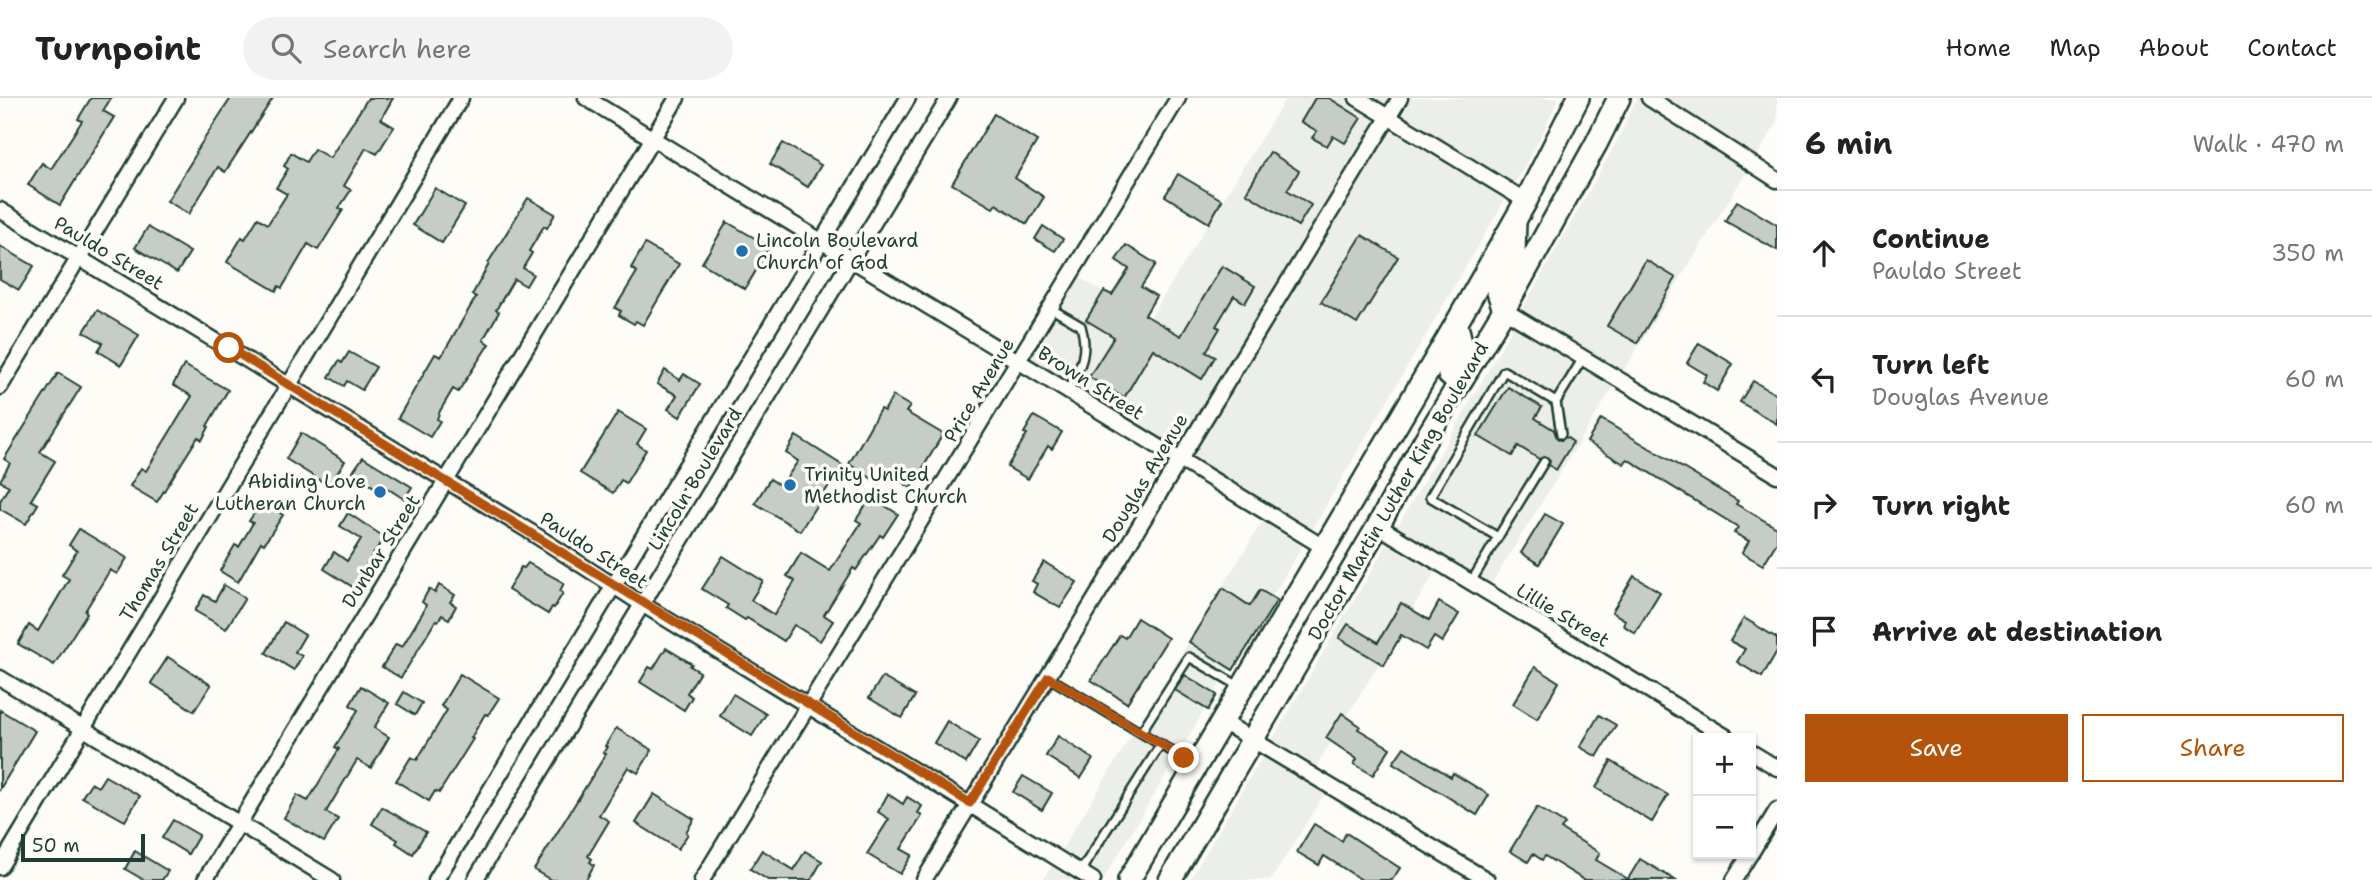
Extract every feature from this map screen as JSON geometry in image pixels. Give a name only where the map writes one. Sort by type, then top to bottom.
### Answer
[{"type":"main road","name":"Doctor Martin Luther King Boulevard","points":[[1129,880],[1456,324],[1526,201],[1578,98]]},
{"type":"main road","name":"Doctor Martin Luther King Boulevard","points":[[1170,880],[1378,526],[1425,440],[1504,310],[1619,98]]},
{"type":"main road","points":[[1504,310],[1497,289],[1514,253],[1515,220]]},
{"type":"main road","points":[[1425,440],[1424,421],[1462,351],[1463,342],[1456,324]]},
{"type":"street","points":[[0,387],[176,98]]},
{"type":"street","name":"Thomas Street","points":[[0,867],[461,98]]},
{"type":"street","name":"Brown Street","points":[[586,98],[1325,548]]},
{"type":"street","name":"Dunbar Street","points":[[205,880],[677,98]]},
{"type":"street","name":"Lincoln Boulevard","points":[[436,880],[908,98]]},
{"type":"street","name":"Lincoln Boulevard","points":[[475,880],[949,98]]},
{"type":"street","name":"Price Avenue","points":[[702,880],[1178,98]]},
{"type":"street","points":[[1357,98],[1526,201]]},
{"type":"street","name":"Douglas Avenue","points":[[924,880],[1400,98]]},
{"type":"street","points":[[1649,98],[1777,180]]},
{"type":"street","name":"Pauldo Street","points":[[0,210],[447,481],[642,604],[1093,880]]},
{"type":"street","points":[[1504,310],[1777,475]]},
{"type":"street","name":"Lillie Street","points":[[1378,526],[1720,733]]},
{"type":"street","points":[[0,678],[332,880]]},
{"type":"street","points":[[1223,722],[1488,880]]},
{"type":"street","points":[[1756,755],[1777,768]]},
{"type":"street","points":[[1756,845],[1777,810]]},
{"type":"street","points":[[1734,880],[1747,859]]},
{"type":"lane","points":[[1050,308],[1081,326],[1086,342],[1079,369],[1067,392]]},
{"type":"lane","points":[[1561,434],[1556,402],[1583,358]]},
{"type":"lane","points":[[1498,537],[1430,496],[1504,371],[1556,402]]},
{"type":"lane","points":[[1471,582],[1544,462]]},
{"type":"lane","points":[[1141,732],[1189,657],[1243,688]]},
{"type":"lane","points":[[1048,677],[1197,766]]},
{"type":"lane","points":[[1080,872],[1161,744]]},
{"type":"shaded area","points":[[1286,98],[1559,98],[1534,150],[1103,880],[1043,880],[1264,519],[1020,367],[1075,275],[1149,320]]},
{"type":"shaded area","points":[[1637,98],[1777,98],[1777,123],[1483,597],[1437,569],[1307,781],[1325,793],[1271,880],[1190,880],[1464,413],[1617,141]]},
{"type":"building","points":[[91,98],[111,98],[103,111],[114,117],[60,205],[28,185],[42,163],[51,169],[82,121],[78,119]]},
{"type":"building","points":[[231,98],[273,98],[225,172],[218,167],[189,214],[167,201]]},
{"type":"building","points":[[368,98],[393,98],[381,119],[394,127],[377,154],[366,148],[344,186],[351,190],[339,208],[343,210],[318,250],[308,244],[282,288],[279,286],[276,291],[227,262],[242,237],[245,239],[258,218],[268,224],[287,194],[276,188],[288,169],[284,166],[291,153],[306,162],[314,149],[330,158]]},
{"type":"building","points":[[1315,98],[1329,98],[1361,118],[1345,143],[1333,136],[1327,146],[1312,138],[1317,131],[1301,122]]},
{"type":"building","points":[[994,114],[1037,141],[1015,178],[1044,197],[1027,224],[996,204],[993,208],[952,184]]},
{"type":"building","points":[[783,143],[821,165],[808,187],[770,164]]},
{"type":"building","points":[[1270,152],[1299,171],[1287,190],[1311,205],[1298,226],[1246,193]]},
{"type":"building","points":[[1178,174],[1222,200],[1209,223],[1165,196]]},
{"type":"building","points":[[435,188],[465,206],[442,243],[413,225]]},
{"type":"building","points":[[528,198],[555,214],[547,228],[544,226],[529,251],[532,253],[523,268],[533,274],[526,286],[514,279],[483,340],[489,344],[458,392],[453,389],[440,411],[437,419],[440,421],[430,437],[398,418],[435,354],[441,357],[476,297],[472,295],[488,263]]},
{"type":"building","points":[[1737,201],[1777,225],[1777,250],[1725,221]]},
{"type":"building","points":[[727,222],[770,247],[745,289],[702,263]]},
{"type":"building","points":[[1043,226],[1063,239],[1055,251],[1035,239]]},
{"type":"building","points":[[148,227],[190,252],[177,273],[135,248]]},
{"type":"building","points":[[1362,235],[1398,257],[1357,324],[1321,302]]},
{"type":"building","points":[[645,244],[679,264],[643,325],[636,321],[634,324],[619,315],[621,311],[615,308],[637,272],[631,268]]},
{"type":"building","points":[[1126,245],[1156,264],[1141,287],[1156,296],[1145,315],[1181,336],[1222,266],[1255,286],[1245,303],[1234,296],[1216,326],[1220,328],[1206,352],[1215,357],[1202,379],[1153,349],[1124,398],[1089,377],[1114,337],[1086,320],[1104,291],[1112,295],[1129,269],[1116,260]]},
{"type":"building","points":[[0,246],[34,266],[19,290],[0,279]]},
{"type":"building","points":[[1646,260],[1676,278],[1637,343],[1607,326]]},
{"type":"building","points":[[97,310],[139,335],[121,365],[98,351],[103,343],[84,332]]},
{"type":"building","points":[[1699,343],[1733,364],[1717,391],[1703,382],[1707,375],[1687,363]]},
{"type":"building","points":[[349,352],[376,367],[362,390],[347,381],[344,386],[329,377],[339,361],[342,363]]},
{"type":"building","points":[[184,365],[228,390],[202,440],[198,437],[157,502],[130,486],[141,468],[146,471],[192,396],[173,385]]},
{"type":"building","points":[[665,370],[680,380],[684,374],[700,384],[680,417],[668,409],[677,395],[657,384]]},
{"type":"building","points":[[58,373],[81,387],[40,452],[55,461],[31,500],[38,504],[26,524],[0,509],[0,501],[9,486],[0,481],[10,463],[4,459]]},
{"type":"building","points":[[1753,381],[1777,395],[1777,424],[1740,402]]},
{"type":"building","points":[[1508,387],[1542,407],[1535,418],[1554,430],[1557,438],[1561,440],[1566,437],[1573,442],[1556,470],[1549,465],[1550,460],[1547,457],[1539,459],[1518,446],[1512,456],[1478,436]]},
{"type":"building","points":[[893,396],[910,406],[906,412],[943,434],[911,488],[886,472],[879,483],[849,464],[880,409],[884,411]]},
{"type":"building","points":[[618,412],[646,429],[637,444],[646,450],[626,483],[621,480],[613,493],[580,473]]},
{"type":"building","points":[[1034,416],[1062,432],[1052,449],[1048,446],[1028,479],[1007,467],[1027,434],[1024,433]]},
{"type":"building","points":[[1601,419],[1738,501],[1736,504],[1777,528],[1777,542],[1763,565],[1742,553],[1749,541],[1734,533],[1738,527],[1627,459],[1624,464],[1587,442]]},
{"type":"building","points":[[301,433],[345,461],[329,486],[286,459]]},
{"type":"building","points":[[796,436],[842,465],[800,531],[755,503],[770,479],[781,486],[798,461],[786,453]]},
{"type":"building","points":[[363,457],[412,487],[404,499],[379,483],[376,488],[352,473]]},
{"type":"building","points":[[871,497],[898,514],[856,570],[853,568],[824,615],[833,621],[820,641],[794,625],[784,641],[726,608],[728,605],[702,589],[723,556],[763,581],[751,600],[774,615],[795,581],[787,576],[801,553],[830,571],[861,523],[856,520]]},
{"type":"building","points":[[262,501],[283,515],[264,544],[261,542],[238,582],[220,571],[235,545],[239,547],[253,523],[249,521]]},
{"type":"building","points":[[348,513],[384,537],[353,587],[324,569],[334,552],[347,561],[361,539],[340,526]]},
{"type":"building","points":[[1545,514],[1563,524],[1539,564],[1521,553]]},
{"type":"building","points":[[79,529],[127,558],[117,574],[110,570],[54,665],[18,644],[29,625],[38,631],[69,579],[62,575],[77,551],[69,545]]},
{"type":"building","points":[[1044,562],[1077,582],[1060,608],[1033,592],[1037,584],[1032,581]]},
{"type":"building","points":[[528,563],[564,583],[560,591],[563,593],[548,614],[508,590],[521,567],[524,568]]},
{"type":"building","points":[[1634,576],[1660,592],[1635,633],[1623,625],[1625,620],[1612,612]]},
{"type":"building","points":[[224,585],[245,598],[226,629],[195,611],[204,595],[215,601]]},
{"type":"building","points":[[439,585],[455,595],[450,602],[456,606],[449,619],[442,615],[436,620],[401,678],[382,667],[396,644],[402,647],[423,612],[426,605],[422,602],[429,589],[435,593]]},
{"type":"building","points":[[1223,588],[1250,606],[1260,590],[1277,600],[1233,670],[1189,642]]},
{"type":"building","points":[[1439,602],[1459,614],[1442,642],[1434,637],[1426,650],[1401,635],[1384,665],[1339,638],[1348,624],[1378,642],[1401,603],[1429,620]]},
{"type":"building","points":[[1137,618],[1168,638],[1127,703],[1091,680],[1120,635],[1125,638]]},
{"type":"building","points":[[1744,618],[1777,638],[1777,651],[1762,677],[1737,662],[1745,649],[1730,641]]},
{"type":"building","points":[[284,622],[305,635],[295,652],[302,656],[294,670],[266,653]]},
{"type":"building","points":[[666,648],[700,672],[687,693],[692,697],[684,710],[640,682],[649,667],[653,669]]},
{"type":"building","points":[[168,657],[211,685],[194,711],[151,683]]},
{"type":"building","points":[[1535,667],[1559,682],[1537,719],[1513,704]]},
{"type":"building","points":[[460,674],[499,698],[488,715],[485,714],[471,738],[473,739],[439,793],[435,791],[429,801],[396,781],[411,757],[417,760],[447,710],[441,706]]},
{"type":"building","points":[[1185,675],[1217,695],[1208,710],[1175,690]]},
{"type":"building","points":[[882,677],[915,696],[902,718],[869,698]]},
{"type":"building","points":[[361,686],[389,703],[374,728],[389,737],[371,768],[357,760],[326,812],[338,819],[324,842],[284,818],[297,795],[308,801],[339,749],[335,747],[358,710],[350,705]]},
{"type":"building","points":[[404,692],[422,703],[415,715],[397,704]]},
{"type":"building","points":[[733,694],[766,714],[752,736],[720,716]]},
{"type":"building","points":[[0,710],[35,731],[0,789]]},
{"type":"building","points":[[1342,713],[1360,726],[1358,729],[1390,748],[1373,775],[1354,764],[1357,759],[1326,738]]},
{"type":"building","points":[[1599,715],[1616,725],[1597,757],[1580,747]]},
{"type":"building","points":[[947,721],[979,741],[966,763],[934,743]]},
{"type":"building","points":[[616,728],[652,750],[638,773],[628,767],[599,815],[609,821],[588,856],[594,865],[586,880],[551,880],[534,870],[606,754],[603,753],[607,747],[605,746]]},
{"type":"building","points":[[1058,736],[1093,759],[1081,778],[1046,756]]},
{"type":"building","points":[[1404,747],[1451,777],[1453,773],[1489,795],[1477,815],[1393,763]]},
{"type":"building","points":[[1611,761],[1668,795],[1652,822],[1596,788]]},
{"type":"building","points":[[105,776],[140,796],[125,821],[82,797],[91,783],[98,787]]},
{"type":"building","points":[[1023,776],[1052,793],[1042,810],[1013,792]]},
{"type":"building","points":[[654,794],[694,819],[678,849],[636,823]]},
{"type":"building","points":[[888,794],[903,804],[907,797],[922,806],[918,813],[922,816],[901,849],[912,855],[900,874],[867,854],[889,819],[878,812]]},
{"type":"building","points":[[382,807],[426,832],[413,854],[396,843],[398,840],[372,824]]},
{"type":"building","points":[[1537,807],[1565,824],[1561,829],[1600,853],[1596,860],[1628,879],[1640,859],[1675,880],[1584,880],[1545,856],[1542,860],[1533,854],[1528,862],[1510,851]]},
{"type":"building","points":[[173,820],[199,835],[188,854],[162,838]]},
{"type":"building","points":[[1314,824],[1342,841],[1346,833],[1400,868],[1392,880],[1362,880],[1324,856],[1319,865],[1297,852]]},
{"type":"building","points":[[762,850],[794,870],[805,851],[822,861],[811,880],[768,880],[750,869]]},
{"type":"building","points":[[135,851],[168,871],[162,880],[144,880],[125,869]]},
{"type":"place","name":"Lincoln Boulevard Church of God","points":[[742,251]]},
{"type":"place","name":"Trinity United Methodist Church","points":[[790,485]]},
{"type":"place","name":"Abiding Love Lutheran Church","points":[[380,492]]},
{"type":"route","points":[[229,348],[970,803],[1048,677],[1184,758]]}]
